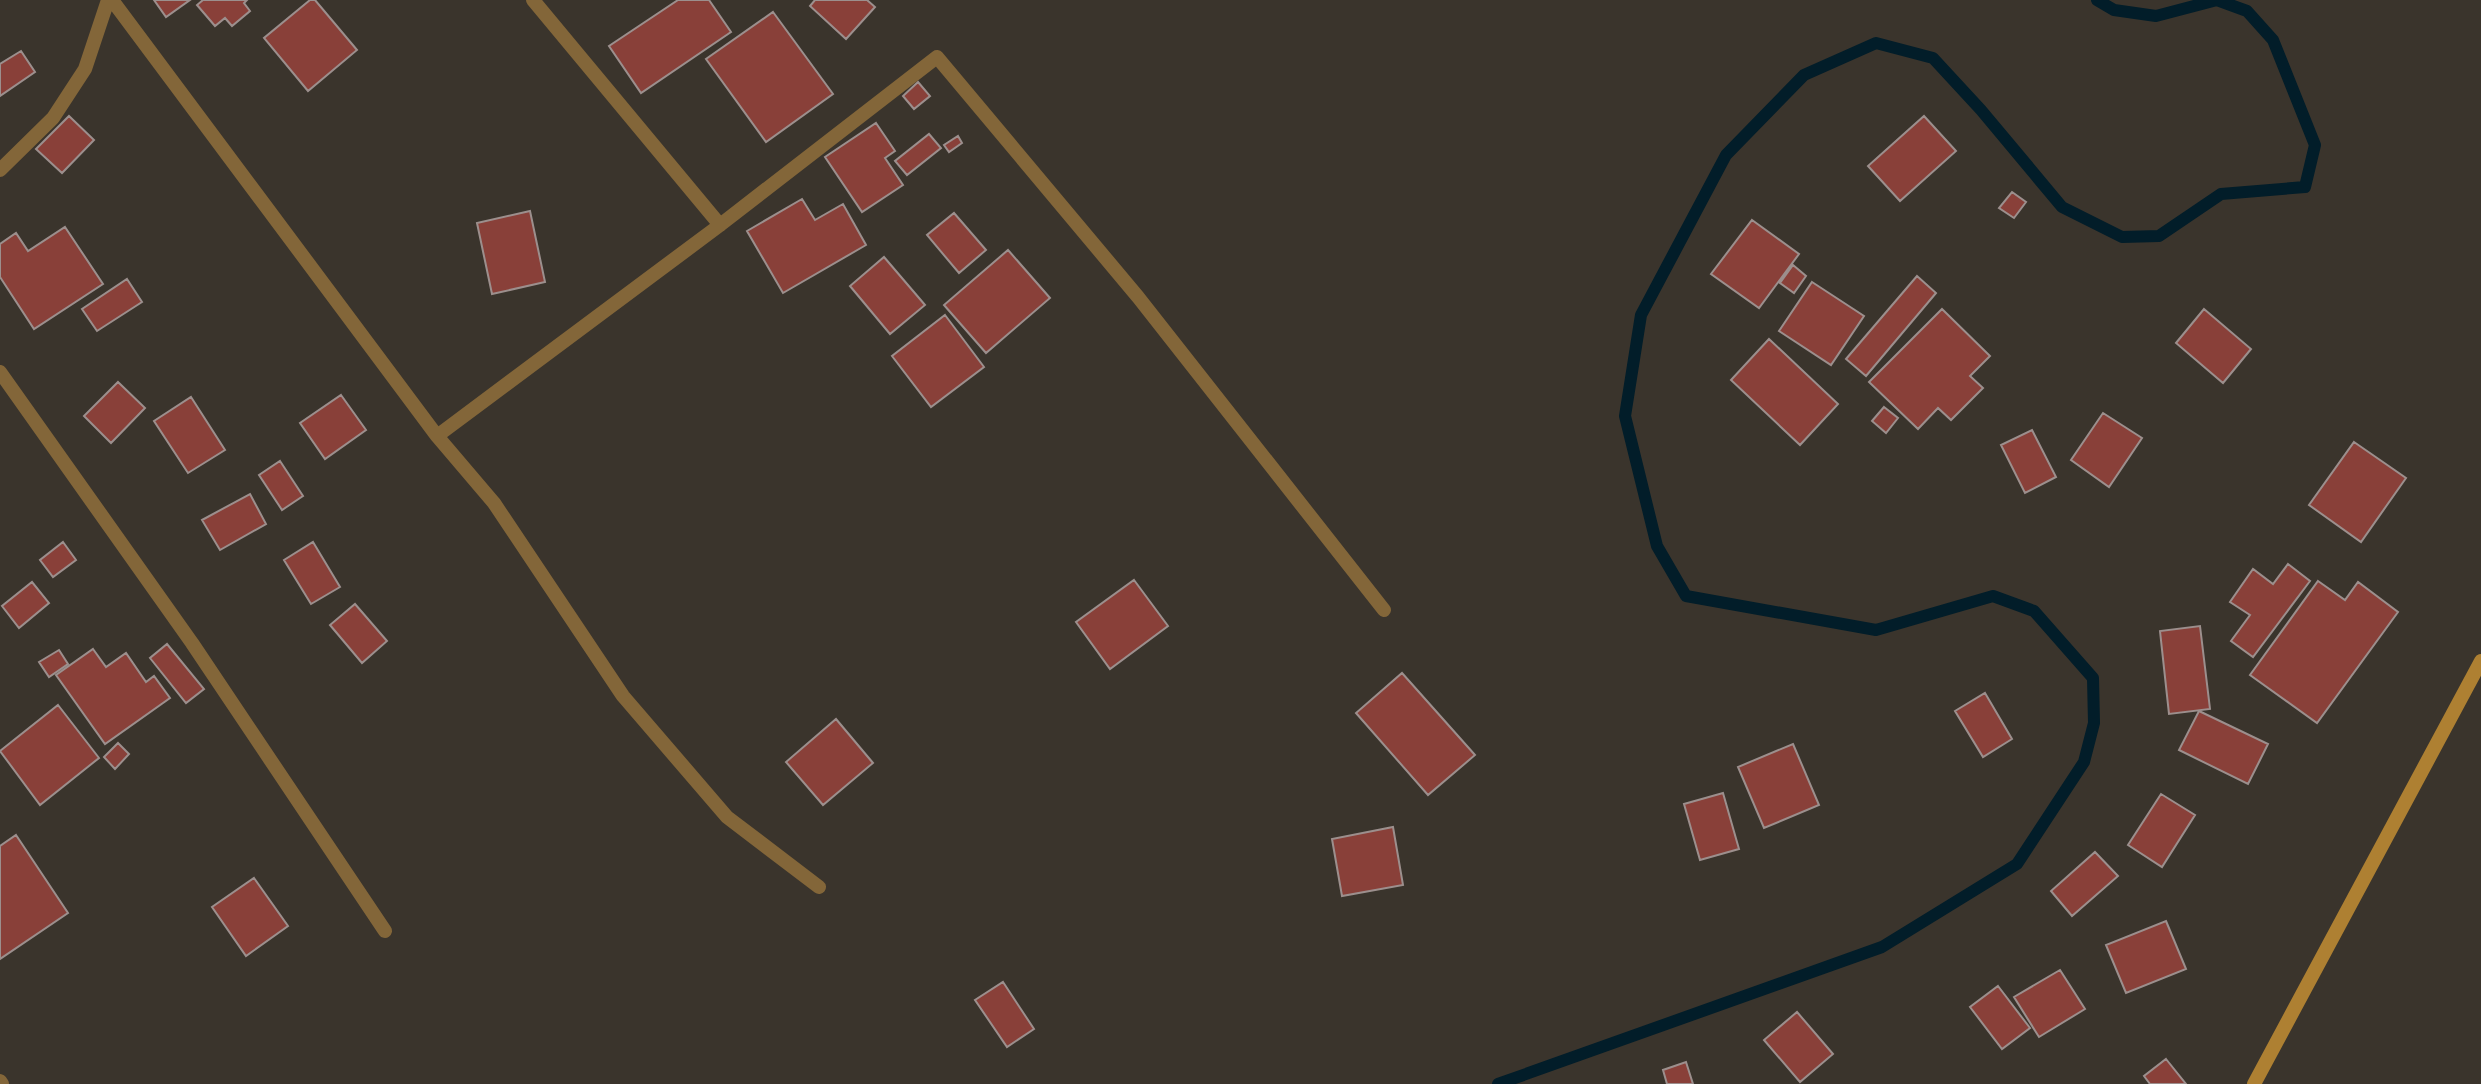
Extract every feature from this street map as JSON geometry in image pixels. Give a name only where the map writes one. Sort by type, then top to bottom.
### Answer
[{"type":"street","points":[[0,170],[53,118],[85,69],[110,0]]},
{"type":"street","points":[[110,0],[437,436],[494,503],[623,696],[727,817],[819,887]]},
{"type":"street","points":[[533,0],[720,225]]},
{"type":"street","points":[[437,436],[720,225],[937,57],[1138,297],[1384,610]]},
{"type":"street","points":[[0,372],[192,643],[385,931]]},
{"type":"street","points":[[2254,1084],[2481,661]]},
{"type":"building","points":[[154,0],[190,0],[166,17]]},
{"type":"building","points":[[203,0],[247,0],[244,3],[250,11],[232,26],[225,18],[215,26],[197,5]]},
{"type":"building","points":[[310,0],[315,0],[357,50],[308,91],[264,38]]},
{"type":"building","points":[[678,0],[709,0],[731,32],[641,93],[609,46]]},
{"type":"building","points":[[815,0],[867,0],[875,7],[846,39],[810,6]]},
{"type":"building","points":[[773,12],[833,94],[766,142],[706,59]]},
{"type":"building","points":[[21,51],[35,72],[0,96],[0,64]]},
{"type":"building","points":[[918,82],[930,96],[914,109],[903,96]]},
{"type":"building","points":[[69,116],[94,140],[62,173],[36,149]]},
{"type":"building","points":[[1924,116],[1956,151],[1900,201],[1868,166]]},
{"type":"building","points":[[876,123],[895,151],[885,158],[903,185],[862,212],[825,157]]},
{"type":"building","points":[[929,134],[941,148],[907,175],[895,161]]},
{"type":"building","points":[[958,136],[962,143],[949,152],[944,145]]},
{"type":"building","points":[[2012,192],[2026,202],[2014,218],[1999,208]]},
{"type":"building","points":[[802,199],[815,220],[843,204],[866,245],[783,293],[747,231]]},
{"type":"building","points":[[530,211],[545,282],[492,294],[477,223]]},
{"type":"building","points":[[954,213],[986,250],[959,273],[927,235]]},
{"type":"building","points":[[1752,220],[1799,254],[1759,308],[1711,274]]},
{"type":"building","points":[[65,227],[103,284],[34,329],[0,277],[0,244],[16,233],[28,251]]},
{"type":"building","points":[[1008,250],[1050,298],[986,353],[944,305]]},
{"type":"building","points":[[884,257],[925,305],[890,334],[850,286]]},
{"type":"building","points":[[1793,265],[1806,276],[1794,293],[1780,283]]},
{"type":"building","points":[[1917,276],[1936,293],[1866,376],[1846,359]]},
{"type":"building","points":[[127,279],[142,302],[97,331],[82,309]]},
{"type":"building","points":[[1812,282],[1864,316],[1831,365],[1779,331]]},
{"type":"building","points":[[1942,309],[1990,356],[1970,376],[1983,388],[1951,420],[1938,408],[1918,429],[1869,382]]},
{"type":"building","points":[[2204,309],[2251,349],[2223,383],[2176,343]]},
{"type":"building","points":[[945,315],[984,367],[931,407],[892,356]]},
{"type":"building","points":[[1769,339],[1838,404],[1800,445],[1731,380]]},
{"type":"building","points":[[118,382],[145,408],[111,443],[84,416]]},
{"type":"building","points":[[341,395],[366,430],[325,459],[300,423]]},
{"type":"building","points":[[191,397],[225,450],[188,473],[154,421]]},
{"type":"building","points":[[1884,407],[1898,418],[1886,433],[1872,421]]},
{"type":"building","points":[[2103,413],[2142,438],[2109,487],[2071,460]]},
{"type":"building","points":[[2032,430],[2056,477],[2025,493],[2001,445]]},
{"type":"building","points":[[2354,442],[2406,478],[2361,542],[2309,505]]},
{"type":"building","points":[[280,461],[303,496],[282,510],[259,475]]},
{"type":"building","points":[[250,494],[266,524],[220,550],[202,520]]},
{"type":"building","points":[[63,542],[76,560],[53,577],[40,560]]},
{"type":"building","points":[[313,542],[340,587],[311,604],[284,560]]},
{"type":"building","points":[[2288,564],[2310,581],[2253,657],[2231,641],[2250,615],[2230,602],[2253,569],[2273,584]]},
{"type":"building","points":[[1134,580],[1168,626],[1110,669],[1076,622]]},
{"type":"building","points":[[2318,581],[2345,600],[2358,582],[2398,612],[2317,723],[2250,675]]},
{"type":"building","points":[[32,582],[49,603],[19,628],[2,606]]},
{"type":"building","points":[[355,604],[387,641],[362,663],[330,625]]},
{"type":"building","points":[[2200,626],[2210,709],[2169,714],[2160,631]]},
{"type":"building","points":[[167,644],[204,689],[186,703],[150,658]]},
{"type":"building","points":[[93,649],[106,667],[126,653],[146,682],[154,676],[170,698],[105,744],[56,675]]},
{"type":"building","points":[[59,650],[68,664],[49,677],[39,662]]},
{"type":"building","points":[[1402,673],[1475,755],[1428,795],[1356,713]]},
{"type":"building","points":[[1985,693],[2012,739],[1983,757],[1955,711]]},
{"type":"building","points":[[58,705],[99,758],[40,805],[0,751]]},
{"type":"building","points":[[2199,711],[2268,744],[2248,784],[2179,750]]},
{"type":"building","points":[[836,719],[873,763],[823,805],[786,762]]},
{"type":"building","points":[[118,743],[129,754],[115,769],[104,757]]},
{"type":"building","points":[[1793,744],[1819,805],[1764,828],[1738,767]]},
{"type":"building","points":[[1723,793],[1739,849],[1700,860],[1684,804]]},
{"type":"building","points":[[2161,794],[2195,815],[2162,867],[2128,845]]},
{"type":"building","points":[[1393,827],[1403,885],[1342,896],[1332,839]]},
{"type":"building","points":[[16,835],[68,913],[0,959],[0,846]]},
{"type":"building","points":[[2095,852],[2118,876],[2072,916],[2051,891]]},
{"type":"building","points":[[254,878],[288,926],[246,956],[212,907]]},
{"type":"building","points":[[2166,921],[2186,969],[2126,993],[2106,945]]},
{"type":"building","points":[[2060,970],[2085,1009],[2039,1037],[2014,997]]},
{"type":"building","points":[[1003,982],[1034,1029],[1007,1047],[975,1000]]},
{"type":"building","points":[[1998,986],[2030,1028],[2002,1049],[1970,1007]]},
{"type":"building","points":[[1797,1012],[1833,1054],[1800,1082],[1764,1040]]},
{"type":"building","points":[[2166,1059],[2186,1084],[2150,1084],[2144,1076]]},
{"type":"building","points":[[1686,1062],[1693,1084],[1667,1084],[1663,1070]]},
{"type":"waterway","points":[[1498,1084],[1882,947],[2017,864],[2084,762],[2094,723],[2093,678],[2034,611],[1993,596],[1876,630],[1686,596],[1657,546],[1625,416],[1641,315],[1726,155],[1804,75],[1876,43],[1933,58],[1981,110],[2062,207],[2122,237],[2159,236],[2221,194],[2305,187],[2315,145],[2273,40],[2247,11],[2217,0],[2156,16],[2114,10],[2097,0]]}]
